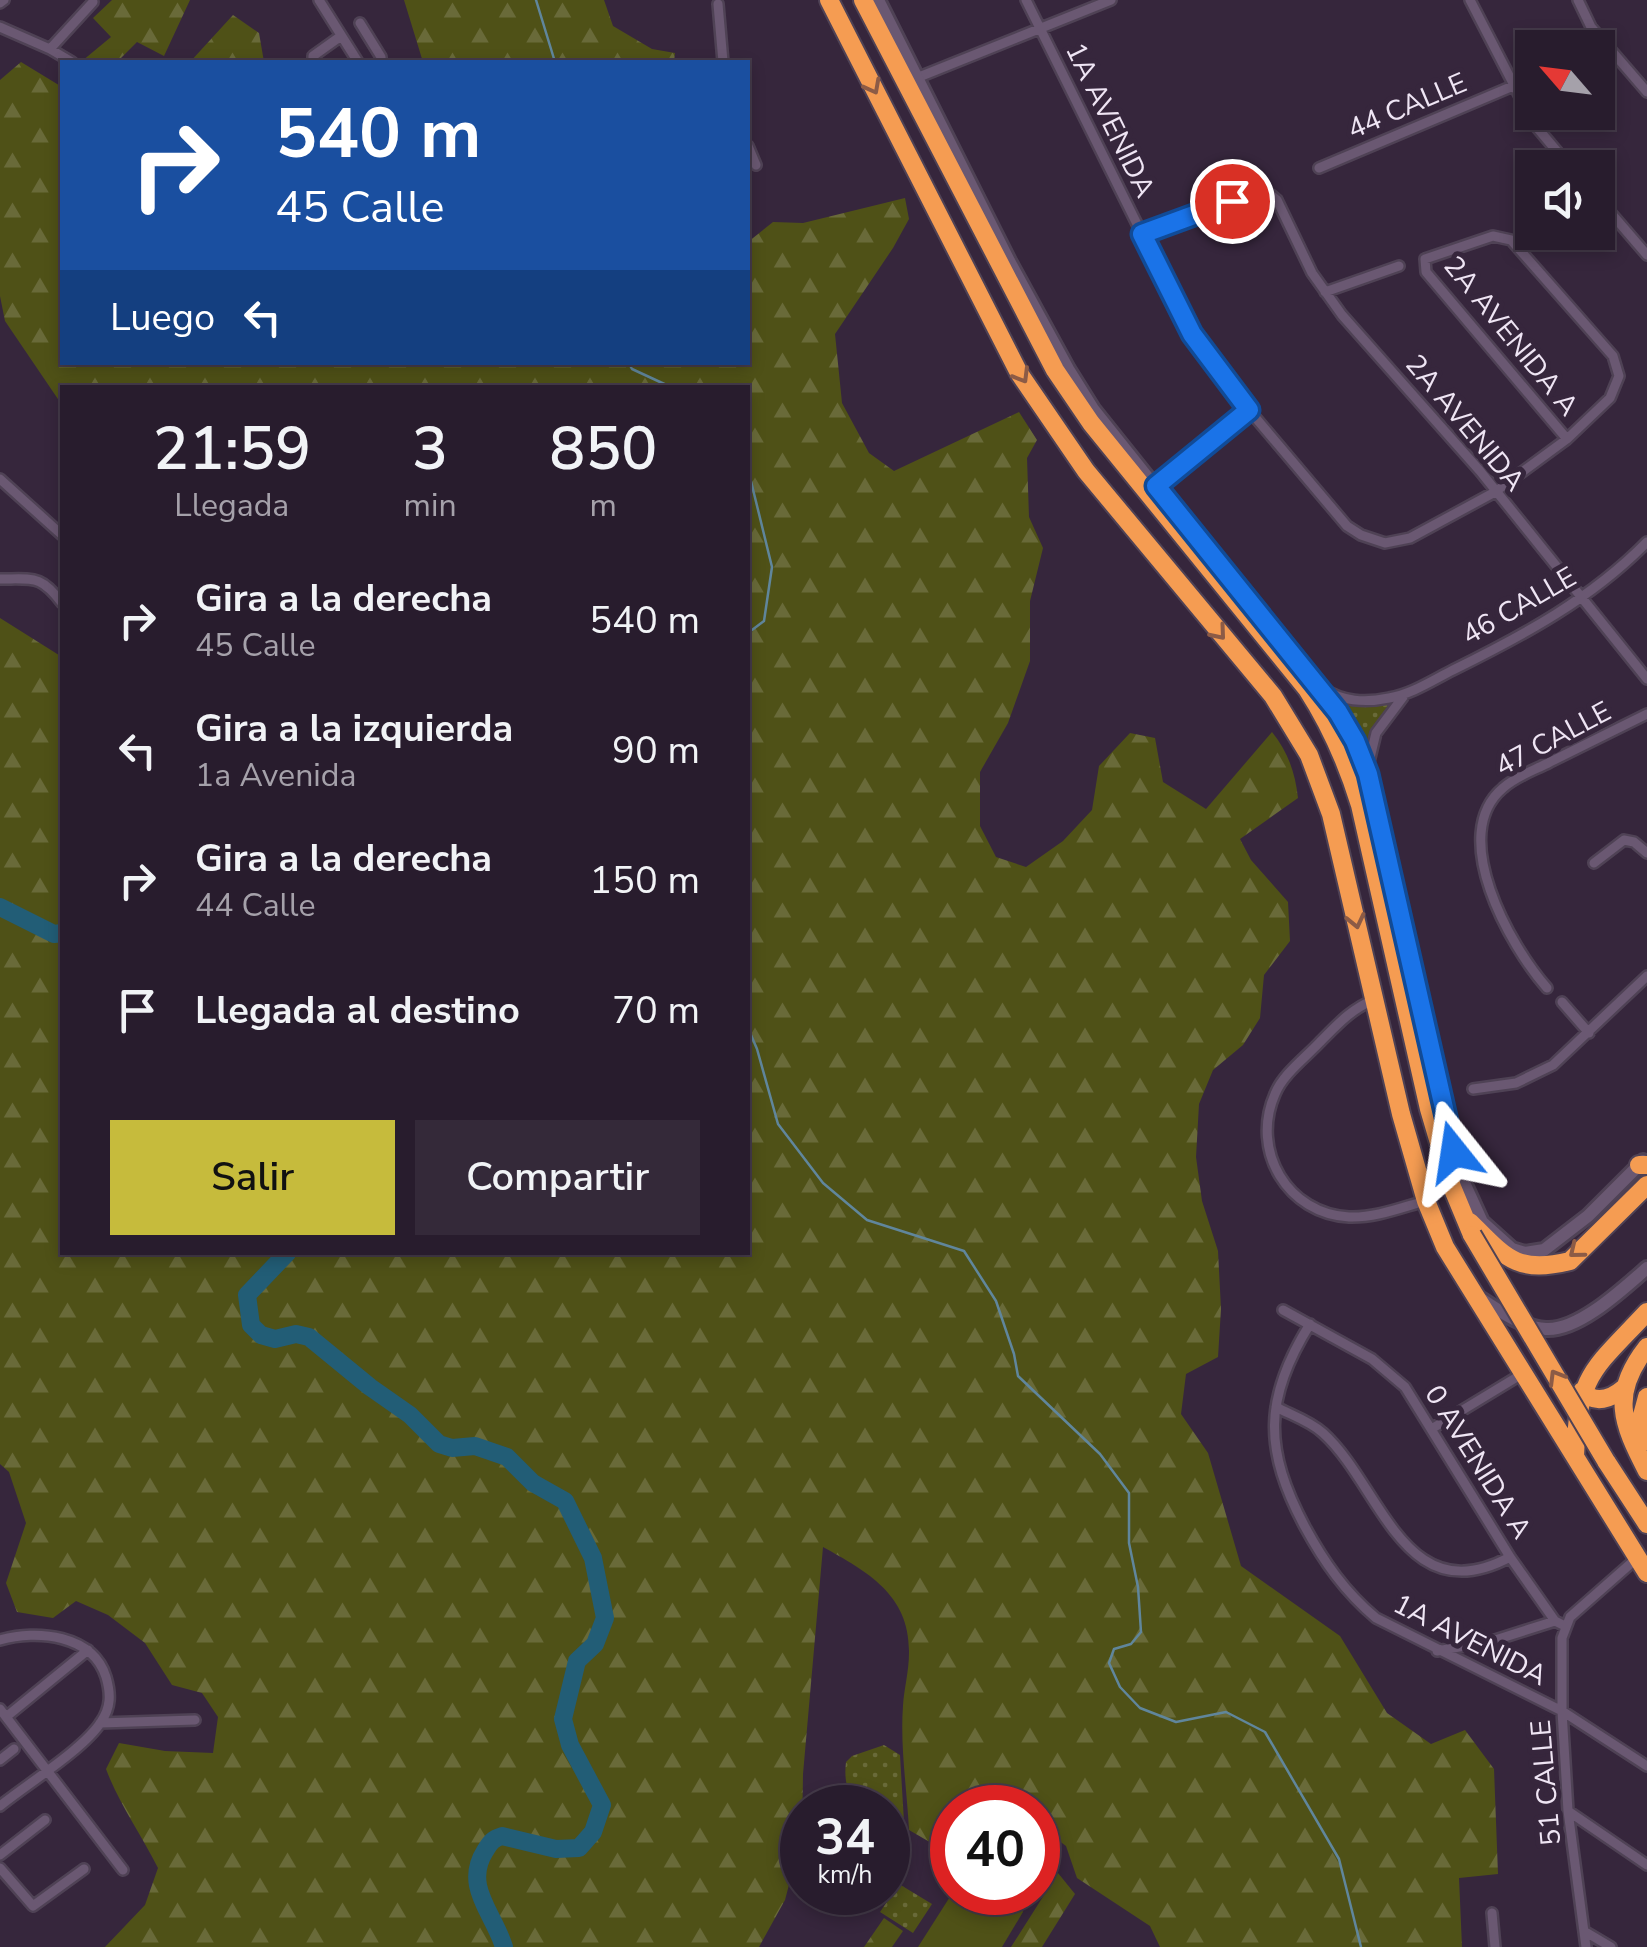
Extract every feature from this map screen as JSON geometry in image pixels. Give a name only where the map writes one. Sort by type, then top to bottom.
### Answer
[{"type":"highway","points":[[828,0],[981,303],[1033,394],[1086,471],[1273,696],[1309,755],[1330,814],[1401,1114],[1426,1200],[1445,1247],[1642,1565]]},
{"type":"highway","points":[[863,0],[911,81],[1055,370],[1091,423],[1307,689],[1329,724],[1349,767],[1360,805],[1429,1109],[1452,1188],[1483,1233],[1606,1461],[1647,1524]]},
{"type":"highway","points":[[1009,261],[1026,318]]},
{"type":"highway","points":[[1360,805],[1368,778]]},
{"type":"highway","points":[[1483,1233],[1524,1266],[1541,1267],[1570,1260],[1647,1185]]},
{"type":"highway","points":[[1575,1458],[1582,1391],[1601,1360],[1647,1312]]},
{"type":"highway","points":[[1647,1348],[1624,1388],[1624,1423],[1647,1471]]},
{"type":"highway","points":[[1582,1391],[1600,1400],[1624,1388]]},
{"type":"highway","points":[[1647,1397],[1641,1418],[1647,1440]]},
{"type":"street","points":[[319,0],[357,60]]},
{"type":"street","points":[[878,0],[911,81],[1082,392],[1347,726],[1368,778],[1460,1176],[1483,1233],[1525,1253],[1551,1248],[1644,1162]]},
{"type":"street","name":"1A AVENIDA","points":[[1026,0],[1192,334],[1249,410],[1348,526],[1385,544],[1410,538],[1494,492]]},
{"type":"street","points":[[911,81],[1111,0]]},
{"type":"street","points":[[1470,0],[1534,124],[1556,150]]},
{"type":"street","points":[[1578,0],[1591,27],[1647,92]]},
{"type":"street","points":[[720,1],[724,60]]},
{"type":"street","points":[[50,48],[93,2]]},
{"type":"street","points":[[360,23],[381,60]]},
{"type":"street","points":[[0,27],[69,60]]},
{"type":"street","points":[[312,60],[312,56],[341,36]]},
{"type":"street","name":"44 CALLE","points":[[1319,168],[1513,86]]},
{"type":"street","points":[[750,151],[756,165]]},
{"type":"street","name":"2A AVENIDA","points":[[1142,234],[1261,192],[1277,200],[1299,250],[1325,292],[1480,471],[1647,678]]},
{"type":"street","points":[[1615,218],[1647,255]]},
{"type":"street","name":"2A AVENIDA A","points":[[1493,236],[1504,236],[1613,356],[1620,376],[1610,398],[1566,440],[1426,272],[1425,259],[1493,236]]},
{"type":"street","points":[[1325,292],[1400,266]]},
{"type":"street","points":[[1156,486],[1249,410]]},
{"type":"street","points":[[1494,492],[1566,440]]},
{"type":"street","points":[[0,480],[60,534]]},
{"type":"street","name":"46 CALLE","points":[[1316,684],[1342,700],[1404,695],[1548,621],[1582,599],[1647,542]]},
{"type":"street","points":[[0,580],[43,582],[60,600]]},
{"type":"street","name":"46 CALLE","points":[[1368,778],[1376,733],[1404,695]]},
{"type":"street","name":"47 CALLE","points":[[1547,988],[1519,953],[1494,900],[1481,839],[1486,810],[1509,782],[1647,714]]},
{"type":"street","points":[[1594,863],[1624,840],[1634,842],[1647,853]]},
{"type":"street","points":[[1473,1090],[1516,1083],[1540,1072],[1589,1033],[1647,976]]},
{"type":"street","points":[[1374,1000],[1360,1005],[1331,1030],[1278,1088],[1268,1123],[1274,1170],[1302,1202],[1332,1215],[1375,1215],[1426,1200]]},
{"type":"street","points":[[1562,1002],[1589,1033]]},
{"type":"street","points":[[1471,1292],[1501,1312],[1551,1329],[1596,1309],[1647,1268]]},
{"type":"street","name":"0 AVENIDA A","points":[[1283,1310],[1384,1367],[1414,1398],[1510,1557],[1554,1621]]},
{"type":"street","points":[[1310,1324],[1290,1358],[1276,1407],[1324,1433],[1349,1462],[1398,1540],[1423,1560],[1440,1567],[1471,1568],[1510,1557]]},
{"type":"street","points":[[1433,1428],[1522,1374]]},
{"type":"street","name":"1A AVENIDA","points":[[1276,1407],[1273,1432],[1278,1468],[1318,1552],[1357,1603],[1376,1618],[1437,1651],[1562,1711],[1647,1766]]},
{"type":"street","points":[[1437,1651],[1567,1621],[1642,1565]]},
{"type":"street","name":"51 CALLE","points":[[1567,1621],[1562,1638],[1562,1711],[1568,1811],[1586,1947]]},
{"type":"street","points":[[0,1640],[36,1636],[77,1642],[104,1671],[110,1704],[100,1724],[0,1806]]},
{"type":"street","points":[[88,1650],[3,1713],[123,1870]]},
{"type":"street","points":[[100,1724],[196,1720]]},
{"type":"street","points":[[0,1760],[14,1750]]},
{"type":"street","points":[[1568,1811],[1647,1865]]},
{"type":"street","points":[[0,1855],[45,1820]]},
{"type":"street","points":[[0,1868],[30,1905],[36,1906],[84,1869]]},
{"type":"street","points":[[1492,1912],[1496,1947]]},
{"type":"street","points":[[1584,1931],[1610,1947]]},
{"type":"green space","points":[[112,0],[190,0],[164,56],[137,42],[119,60],[83,60],[111,37],[93,18]]},
{"type":"green space","points":[[404,0],[604,0],[613,26],[652,49],[675,53],[674,60],[422,60]]},
{"type":"green space","points":[[233,15],[259,33],[264,60],[192,60]]},
{"type":"green space","points":[[21,62],[60,86],[60,365],[750,365],[750,240],[773,222],[803,223],[905,198],[909,219],[835,334],[842,403],[869,453],[894,471],[1019,412],[1037,440],[1027,458],[1029,517],[1043,548],[1030,601],[1030,661],[1008,723],[980,772],[980,826],[996,857],[1026,867],[1063,841],[1092,810],[1099,766],[1130,733],[1155,738],[1163,782],[1206,809],[1272,732],[1293,771],[1298,798],[1240,839],[1251,860],[1288,902],[1290,941],[1264,975],[1260,1018],[1243,1045],[1213,1070],[1199,1104],[1196,1157],[1202,1201],[1218,1251],[1221,1309],[1218,1357],[1186,1374],[1181,1414],[1208,1453],[1241,1566],[1340,1636],[1387,1713],[1431,1744],[1465,1730],[1494,1769],[1498,1874],[1459,1878],[1462,1947],[1160,1947],[1150,1926],[1077,1878],[1066,1846],[1060,1842],[1060,1785],[930,1785],[930,1842],[910,1831],[910,1785],[906,1785],[902,1721],[909,1653],[902,1615],[870,1576],[823,1547],[803,1785],[780,1785],[780,1909],[759,1947],[105,1947],[145,1905],[158,1868],[106,1769],[119,1743],[165,1751],[213,1753],[218,1717],[202,1693],[172,1685],[145,1643],[108,1615],[76,1601],[53,1618],[17,1612],[6,1583],[26,1523],[9,1472],[0,1464],[0,618],[60,656],[60,1255],[750,1255],[750,385],[60,385],[60,402],[5,321],[0,296],[0,80]]},
{"type":"green space","points":[[1404,695],[1367,757],[1331,697],[1386,703]]},
{"type":"green space","points":[[884,1745],[900,1755],[902,1785],[847,1785],[846,1762],[852,1756]]},
{"type":"green space","points":[[1060,1875],[1075,1894],[1042,1947],[1011,1947],[1031,1915],[1060,1915]]},
{"type":"green space","points":[[910,1891],[930,1903],[913,1933],[885,1915],[910,1915]]},
{"type":"green space","points":[[938,1915],[1021,1915],[1002,1947],[918,1947]]},
{"type":"green space","points":[[884,1918],[903,1931],[892,1947],[864,1947]]},
{"type":"waterway","points":[[536,0],[554,60]]},
{"type":"waterway","points":[[630,365],[667,385]]},
{"type":"waterway","points":[[750,477],[772,567],[764,621],[750,632]]},
{"type":"waterway","points":[[0,907],[54,934],[60,933]]},
{"type":"waterway","points":[[750,1033],[778,1124],[823,1183],[867,1220],[964,1251],[996,1301],[1018,1376],[1100,1454],[1129,1493],[1129,1543],[1138,1587],[1141,1632],[1131,1644],[1114,1649],[1109,1663],[1120,1687],[1140,1708],[1176,1722],[1226,1712],[1265,1732],[1339,1859],[1361,1947]]},
{"type":"waterway","points":[[285,1255],[247,1295],[251,1325],[261,1335],[275,1339],[296,1334],[309,1337],[410,1415],[439,1444],[452,1448],[475,1446],[507,1457],[533,1483],[565,1501],[593,1558],[605,1618],[595,1644],[577,1661],[563,1719],[570,1745],[602,1805],[593,1832],[579,1848],[556,1849],[502,1836],[488,1846],[479,1864],[478,1888],[504,1947]]},
{"type":"route","points":[[1232,201],[1142,234],[1192,334],[1249,410],[1156,486],[1328,699],[1355,741],[1368,774],[1454,1152]]}]
